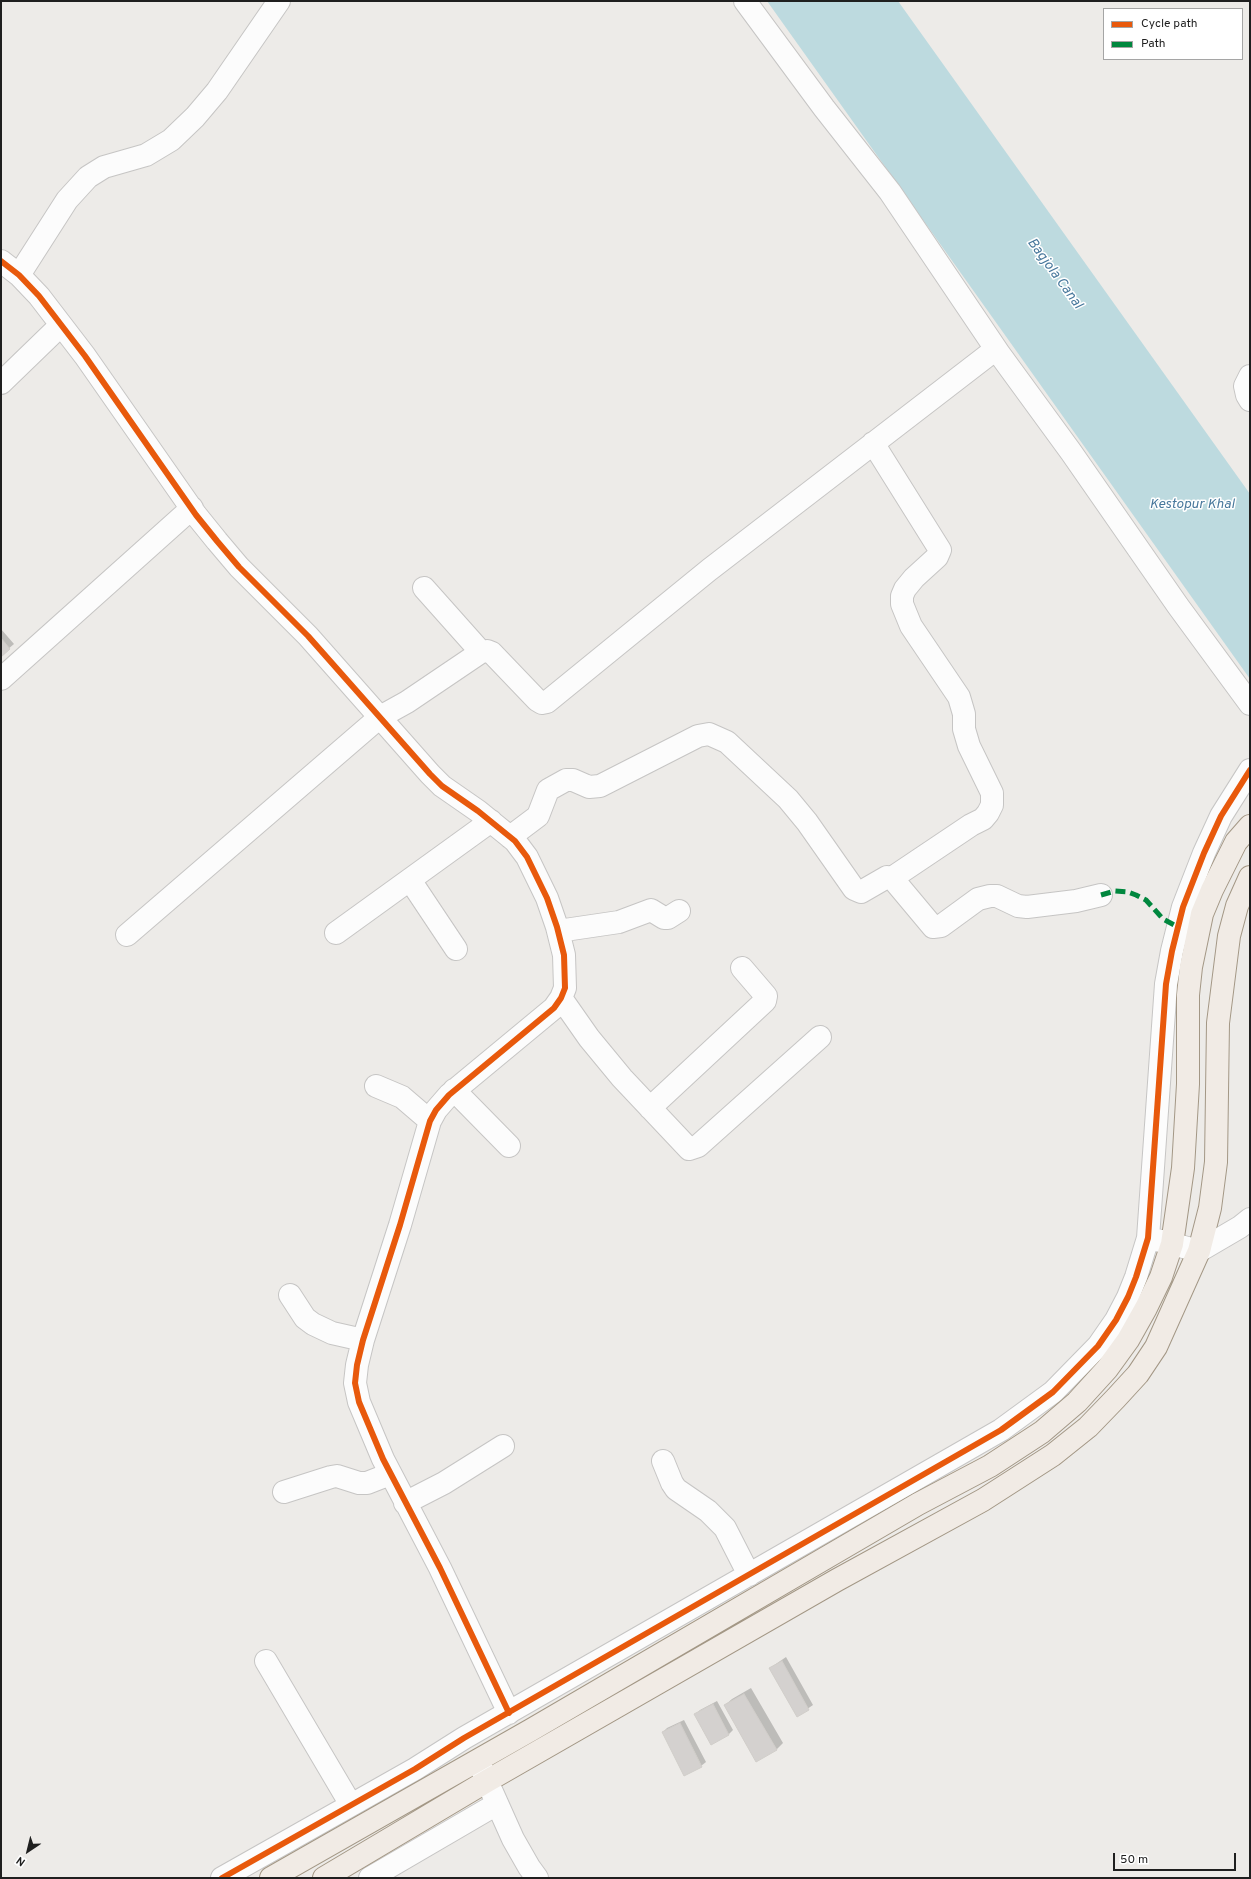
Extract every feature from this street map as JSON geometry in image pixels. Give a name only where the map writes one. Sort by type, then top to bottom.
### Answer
[{"type":"main road","points":[[271,1878],[477,1759],[538,1726],[918,1504],[990,1466],[1042,1432],[1077,1402],[1107,1369],[1128,1340],[1161,1277],[1172,1244],[1183,1168],[1188,1084],[1188,995],[1191,967],[1202,914],[1212,890],[1236,842],[1250,826]]},
{"type":"main road","points":[[324,1878],[488,1781],[830,1584],[983,1500],[1053,1455],[1088,1427],[1138,1374],[1156,1347],[1199,1250],[1210,1208],[1216,1162],[1218,1023],[1229,936],[1237,906],[1250,877]]},
{"type":"street","points":[[19,275],[67,200],[88,177],[104,167],[146,155],[171,140],[195,117],[217,91],[279,1]]},
{"type":"street","points":[[745,1],[824,108],[890,192],[996,349],[1071,452],[1178,606],[1250,704]]},
{"type":"street","points":[[1,262],[19,275],[61,325],[85,356],[217,541],[240,567],[308,636],[442,786],[491,821],[510,837],[527,857],[547,898],[564,955],[564,988],[561,998],[554,1008],[454,1090],[436,1110],[430,1121],[400,1225],[363,1340],[357,1365],[355,1382],[359,1402],[367,1424],[390,1474],[440,1568],[509,1713]]},
{"type":"street","points":[[1,383],[61,325]]},
{"type":"street","points":[[127,935],[380,717],[407,702],[481,652],[487,651],[492,653],[537,700],[542,703],[547,702],[709,570],[996,349]]},
{"type":"street","points":[[1250,376],[1245,386],[1250,400]]},
{"type":"street","points":[[510,837],[538,816],[548,790],[566,780],[574,780],[589,787],[600,786],[698,736],[709,734],[727,742],[788,799],[807,822],[854,889],[861,892],[887,877],[892,878],[971,825],[983,819],[988,814],[992,805],[992,793],[969,746],[964,729],[963,709],[959,697],[911,626],[902,604],[902,596],[905,589],[914,578],[937,557],[940,550],[873,443]]},
{"type":"street","points":[[1,679],[192,508]]},
{"type":"street","points":[[424,588],[481,652]]},
{"type":"street","points":[[222,1878],[1001,1430],[1052,1392],[1098,1346],[1116,1320],[1136,1277],[1148,1238],[1166,984],[1172,951],[1183,907],[1204,853],[1221,816],[1250,770]]},
{"type":"street","points":[[336,933],[491,821]]},
{"type":"street","points":[[892,878],[933,928],[941,926],[978,899],[990,896],[997,896],[1018,906],[1027,907],[1076,901],[1101,895]]},
{"type":"street","points":[[410,880],[456,949]]},
{"type":"street","points":[[558,931],[619,922],[649,910],[654,910],[664,918],[668,918],[679,911]]},
{"type":"street","points":[[650,1108],[765,1001],[766,996],[742,968]]},
{"type":"street","points":[[561,998],[589,1038],[622,1078],[686,1147],[693,1149],[820,1037]]},
{"type":"street","points":[[376,1086],[402,1097],[430,1121]]},
{"type":"street","points":[[454,1090],[509,1146]]},
{"type":"street","points":[[1148,1238],[1199,1250],[1240,1227],[1250,1219]]},
{"type":"street","points":[[290,1295],[305,1318],[313,1324],[332,1333],[363,1340]]},
{"type":"street","points":[[405,1503],[444,1483],[503,1446]]},
{"type":"street","points":[[663,1461],[676,1489],[708,1511],[725,1528],[749,1575]]},
{"type":"street","points":[[284,1492],[331,1476],[337,1476],[359,1483],[367,1483],[390,1474]]},
{"type":"street","points":[[266,1661],[351,1805]]},
{"type":"street","points":[[464,1738],[488,1781],[513,1839],[537,1878]]},
{"type":"street","points":[[370,1878],[497,1804]]},
{"type":"water","name":"Kestopur Khal","points":[[767,1],[898,1],[1250,494],[1250,679]]},
{"type":"building","points":[[1,638],[10,649],[1,657]]},
{"type":"building","points":[[782,1661],[809,1710],[797,1717],[769,1668]]},
{"type":"building","points":[[744,1694],[777,1750],[756,1762],[724,1705]]},
{"type":"building","points":[[713,1704],[729,1735],[711,1745],[694,1714]]},
{"type":"building","points":[[680,1723],[702,1767],[684,1776],[662,1732]]},
{"type":"marked path","points":[[1101,895],[1115,891],[1128,892],[1136,895],[1146,900],[1163,919],[1178,927]]},
{"type":"cycle path","points":[[1,261],[19,275],[39,296],[85,356],[196,515],[239,567],[308,636],[442,786],[478,811],[515,841],[527,857],[547,898],[557,927],[564,955],[565,988],[561,998],[554,1008],[449,1095],[436,1110],[430,1121],[400,1225],[363,1340],[357,1365],[355,1383],[359,1402],[383,1459],[440,1568],[509,1713]]},
{"type":"cycle path","points":[[222,1878],[415,1769],[464,1738],[1001,1430],[1053,1392],[1098,1346],[1116,1320],[1128,1297],[1148,1238],[1166,984],[1172,951],[1183,907],[1204,853],[1221,816],[1250,770]]},
{"type":"water label","name":"Bagjola Canal","points":[[1054,274]]}]
